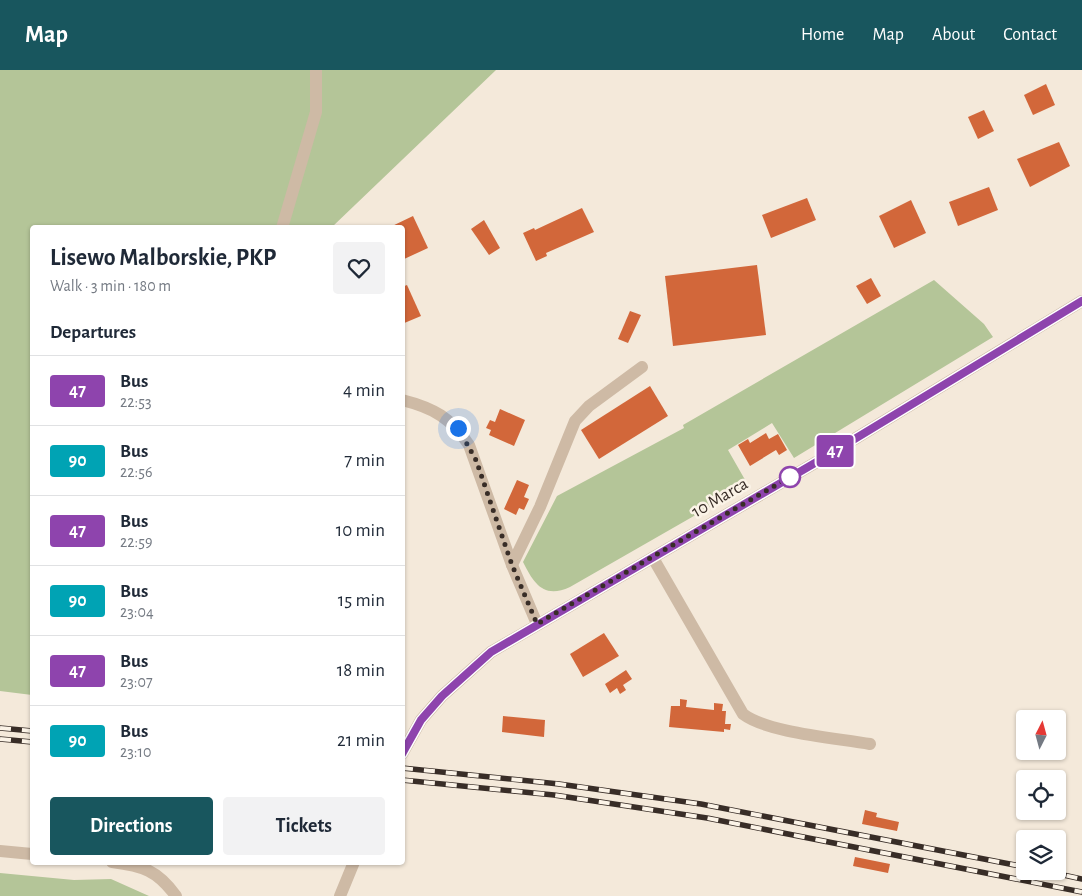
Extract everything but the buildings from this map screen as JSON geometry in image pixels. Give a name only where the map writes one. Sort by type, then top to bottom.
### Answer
[{"type":"street","points":[[283,225],[316,112],[316,70]]},
{"type":"street","name":"10 Marca","points":[[405,749],[421,720],[442,696],[491,652],[653,558],[1082,301]]},
{"type":"street","points":[[512,565],[540,507],[575,422],[589,406],[642,367]]},
{"type":"street","points":[[405,401],[430,409],[445,417],[458,428],[469,444],[512,565],[537,624]]},
{"type":"street","points":[[653,558],[743,714],[753,722],[870,744]]},
{"type":"street","points":[[0,851],[30,854]]},
{"type":"street","points":[[135,865],[156,873],[176,896]]},
{"type":"street","points":[[340,896],[353,865]]},
{"type":"green space","points":[[0,70],[496,70],[334,225],[30,225],[30,695],[0,691]]},
{"type":"green space","points":[[934,280],[984,324],[993,337],[794,458],[772,423],[728,450],[748,485],[570,587],[561,590],[547,590],[536,583],[531,577],[523,562],[557,496],[684,428],[683,425]]},
{"type":"green space","points":[[0,873],[74,880],[111,879],[149,896],[0,896]]},
{"type":"railway","points":[[0,728],[30,731]]},
{"type":"railway","points":[[0,739],[30,742]]},
{"type":"railway","points":[[405,768],[559,784],[701,804],[1016,865]]},
{"type":"railway","points":[[405,780],[554,795],[707,818],[1082,892]]},
{"type":"railway","points":[[1066,876],[1082,879]]},
{"type":"bus line","name":"47","points":[[405,749],[421,720],[442,696],[491,652],[820,460],[1082,301]]},
{"type":"route","points":[[458,428],[469,444],[476,460],[512,565],[537,624],[790,477]]}]
